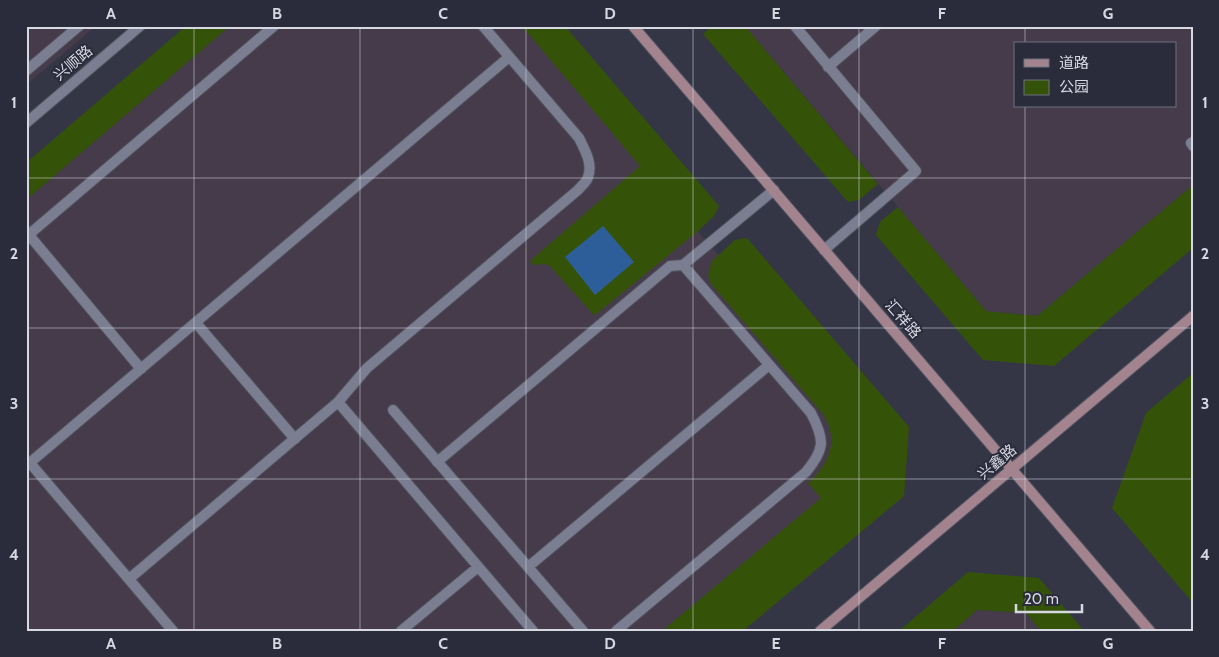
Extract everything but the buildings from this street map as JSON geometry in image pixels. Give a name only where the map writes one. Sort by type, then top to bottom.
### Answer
[{"type":"main road","name":"汇祥路","points":[[633,26],[1150,631]]},
{"type":"main road","name":"兴鑫路","points":[[820,631],[1193,316]]},
{"type":"street","points":[[26,71],[79,26]]},
{"type":"street","name":"兴顺路","points":[[26,123],[140,26]]},
{"type":"street","points":[[141,369],[27,236],[274,26]]},
{"type":"street","points":[[129,579],[338,402],[367,368],[578,190],[588,178],[588,156],[578,138],[483,26]]},
{"type":"street","points":[[795,26],[916,171],[824,250]]},
{"type":"street","points":[[828,66],[876,26]]},
{"type":"street","points":[[173,631],[28,465],[509,57]]},
{"type":"street","points":[[1193,142],[1191,143],[1193,146]]},
{"type":"street","points":[[437,462],[670,266],[683,266],[774,190]]},
{"type":"street","points":[[616,631],[806,472],[820,451],[821,438],[818,426],[810,413],[683,266]]},
{"type":"street","points":[[196,322],[294,439]]},
{"type":"street","points":[[528,567],[769,365]]},
{"type":"street","points":[[338,402],[533,631]]},
{"type":"street","points":[[393,410],[583,631]]},
{"type":"street","points":[[402,631],[478,567]]},
{"type":"shaded area","points":[[26,26],[96,26],[26,85]]},
{"type":"shaded area","points":[[230,26],[522,26],[875,438],[871,480],[696,631],[26,631],[26,200]]},
{"type":"shaded area","points":[[745,26],[1193,26],[1193,185],[1037,316],[986,311]]},
{"type":"shaded area","points":[[977,610],[1026,613],[1041,631],[953,631]]},
{"type":"green space","points":[[186,26],[230,26],[26,200],[26,163]]},
{"type":"green space","points":[[522,26],[565,26],[719,206],[714,216],[697,232],[595,315],[550,266],[545,264],[534,265],[530,261],[640,166]]},
{"type":"green space","points":[[712,26],[745,26],[878,184],[859,200],[848,202],[703,34]]},
{"type":"green space","points":[[1193,185],[1193,248],[1054,366],[983,360],[876,235],[880,222],[898,207],[986,311],[1037,316]]},
{"type":"green space","points":[[747,238],[909,427],[904,496],[743,631],[662,631],[821,498],[808,483],[822,468],[830,451],[831,433],[823,414],[711,284],[708,275],[712,261],[735,240]]},
{"type":"green space","points":[[1193,373],[1193,603],[1112,508],[1146,413]]},
{"type":"green space","points":[[968,572],[1039,578],[1084,631],[1041,631],[1026,613],[977,610],[953,631],[899,631]]},
{"type":"water","points":[[603,226],[634,262],[595,295],[565,257]]}]
